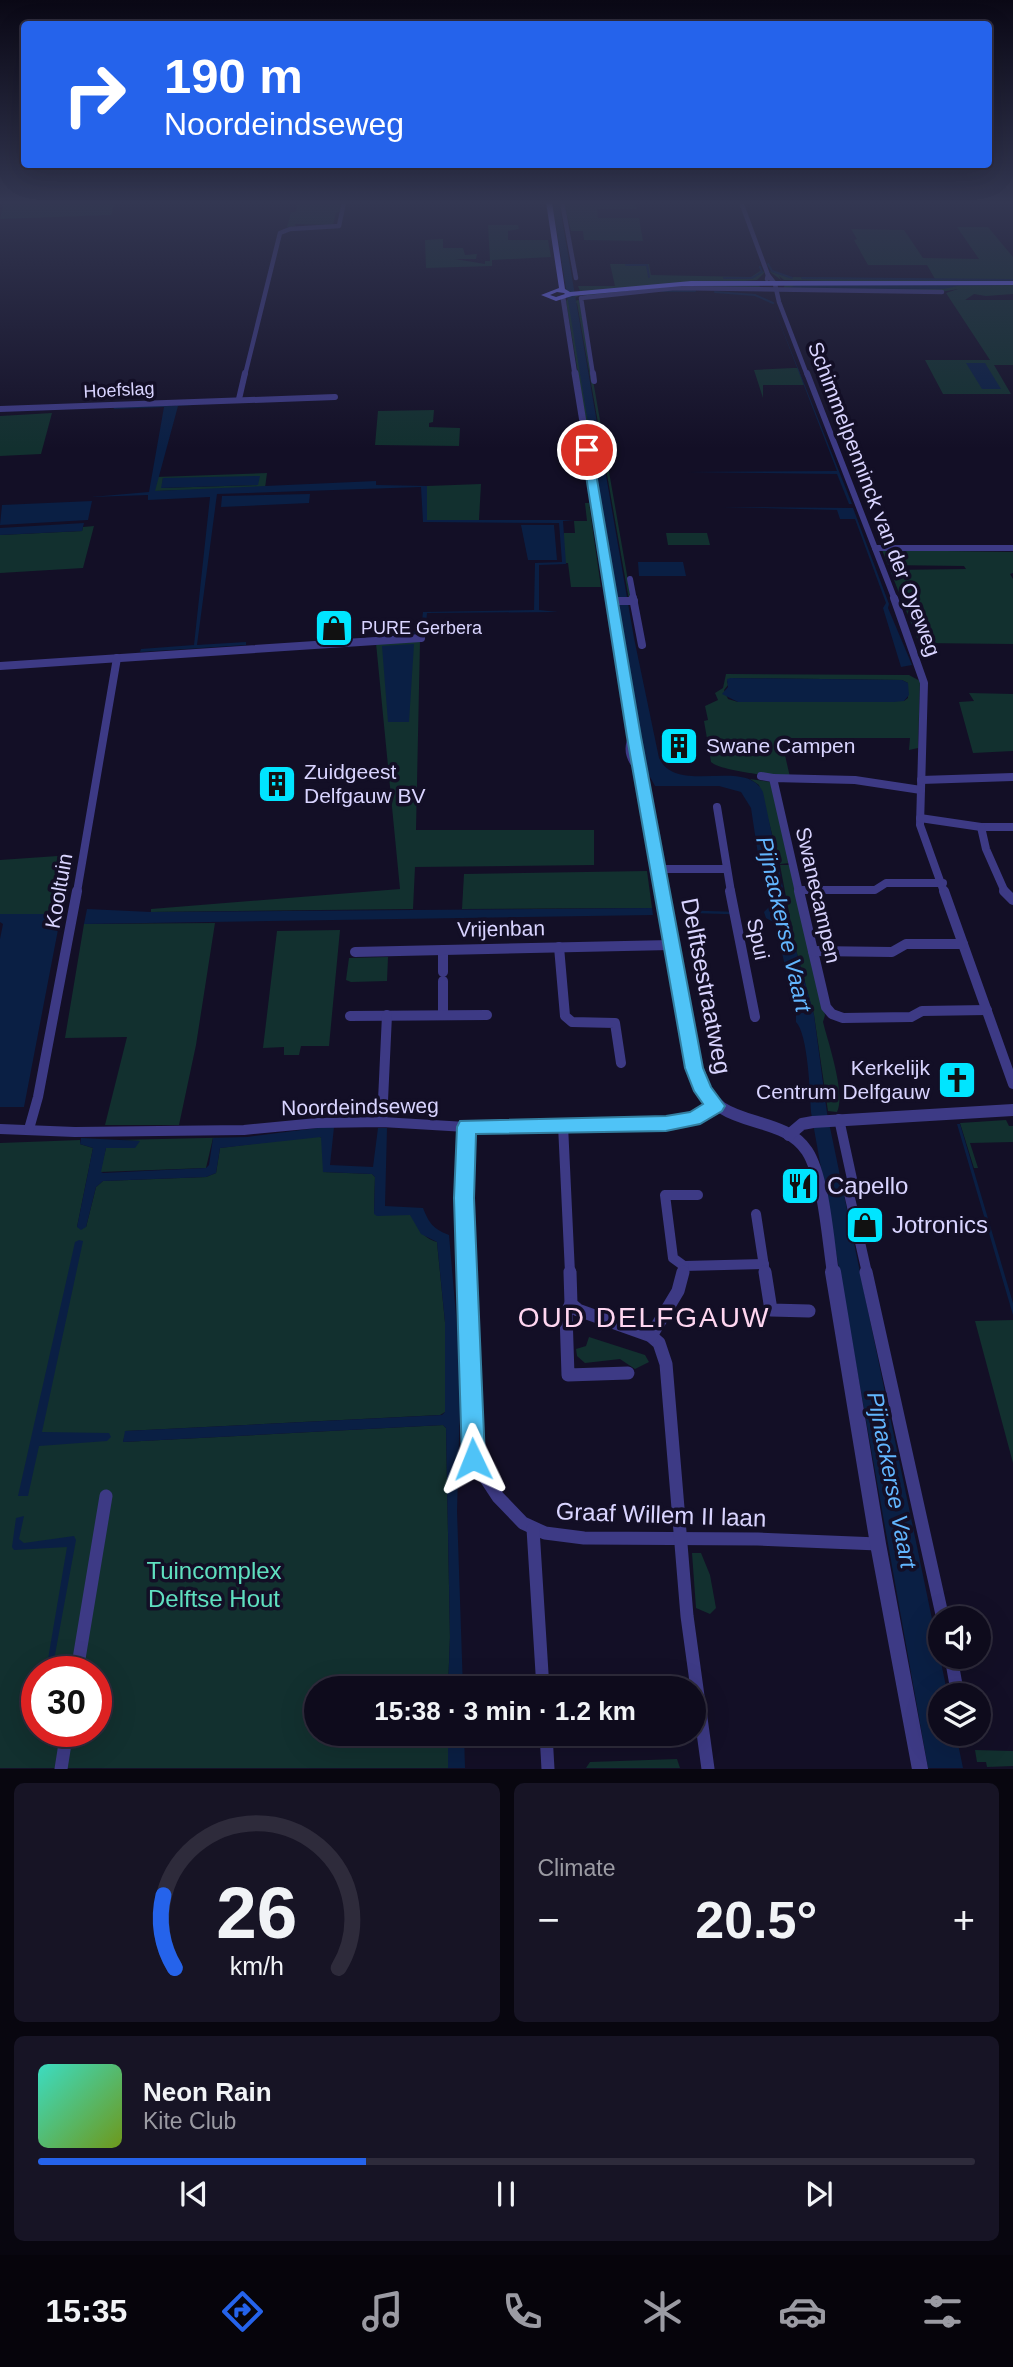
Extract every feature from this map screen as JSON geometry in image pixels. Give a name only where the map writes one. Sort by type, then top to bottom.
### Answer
[{"type":"main road","name":"Delftsestraatweg","points":[[561,285],[567,295]]},
{"type":"main road","points":[[567,295],[676,285]]},
{"type":"street","points":[[239,399],[267,285]]},
{"type":"street","points":[[567,295],[741,285]]},
{"type":"street","name":"Schimmelpenninck van der Oyeweg","points":[[772,285],[918,660],[923,683],[920,825],[1013,1084]]},
{"type":"street","points":[[801,285],[942,292]]},
{"type":"street","name":"Delftsestraatweg","points":[[567,295],[594,381]]},
{"type":"street","name":"Delftsestraatweg","points":[[567,295],[634,737],[629,746],[631,759],[640,769],[697,1079],[716,1106],[789,1135],[804,1146],[816,1169],[878,1544],[920,1769]]},
{"type":"street","name":"Hoefslag","points":[[0,409],[335,397]]},
{"type":"street","points":[[876,548],[1013,548]]},
{"type":"street","points":[[630,579],[642,645]]},
{"type":"street","points":[[614,601],[632,601]]},
{"type":"street","points":[[0,666],[421,638]]},
{"type":"street","name":"Kooltuin","points":[[29,1129],[38,1097],[72,920],[117,658]]},
{"type":"street","points":[[761,776],[773,780],[855,780],[921,785],[1013,777]]},
{"type":"street","name":"Swanecampen","points":[[773,780],[826,1007],[832,1014],[843,1018],[911,1017],[922,1011],[987,1010]]},
{"type":"street","name":"Spui","points":[[717,807],[726,869],[755,1017]]},
{"type":"street","points":[[920,818],[981,827],[1013,827]]},
{"type":"street","points":[[981,827],[986,849],[1002,889],[1012,898]]},
{"type":"street","points":[[659,869],[726,869]]},
{"type":"street","points":[[800,890],[874,890],[887,883],[943,883]]},
{"type":"street","points":[[813,951],[892,952],[906,944],[963,944]]},
{"type":"street","name":"Vrijenban","points":[[355,952],[671,945]]},
{"type":"street","name":"Vrijenban","points":[[559,947],[567,1019],[615,1023],[621,1063]]},
{"type":"street","name":"Vrijenban","points":[[443,950],[443,1014]]},
{"type":"street","points":[[382,1122],[387,1015]]},
{"type":"street","points":[[351,1016],[487,1016]]},
{"type":"street","name":"Noordeindseweg","points":[[0,1129],[75,1132],[236,1130],[317,1122],[382,1122],[466,1127],[666,1124],[694,1119],[716,1106]]},
{"type":"street","points":[[789,1135],[802,1125],[813,1122],[1013,1110]]},
{"type":"street","points":[[835,1120],[852,1179],[848,1189],[940,1606]]},
{"type":"street","points":[[563,1125],[574,1307]]},
{"type":"street","name":"Graaf Willem II laan","points":[[466,1127],[464,1198],[473,1459],[517,1519],[533,1529],[552,1534],[657,1540],[682,1538],[878,1544]]},
{"type":"street","points":[[698,1195],[665,1195],[673,1258],[684,1266],[764,1264]]},
{"type":"street","points":[[756,1214],[771,1310],[809,1311]]},
{"type":"street","points":[[651,1336],[678,1291],[684,1266]]},
{"type":"street","points":[[574,1307],[651,1336],[659,1343],[666,1364],[687,1616],[708,1769]]},
{"type":"street","points":[[574,1307],[566,1314],[568,1375],[628,1373]]},
{"type":"street","points":[[79,1656],[106,1496]]},
{"type":"street","points":[[533,1529],[542,1676]]},
{"type":"street","points":[[547,1746],[548,1769]]},
{"type":"street","points":[[61,1769],[64,1747]]},
{"type":"green space","points":[[759,285],[761,291],[665,288],[583,296],[593,290],[580,291],[578,286]]},
{"type":"green space","points":[[785,285],[1013,285],[1013,294],[974,294],[965,300],[1013,300],[1013,365],[994,365],[1011,394],[943,394],[925,360],[990,360],[946,293],[958,289],[941,292],[781,291]]},
{"type":"green space","points":[[580,295],[568,302],[579,300],[631,599],[629,600],[577,303],[570,307],[617,600],[615,598],[566,301],[571,296]]},
{"type":"green space","points":[[798,368],[804,385],[763,385],[763,398],[754,370]]},
{"type":"green space","points":[[434,410],[433,422],[429,423],[429,427],[460,428],[459,446],[375,445],[378,411]]},
{"type":"green space","points":[[52,413],[41,454],[0,456],[0,416]]},
{"type":"green space","points":[[267,473],[265,488],[154,491],[156,477]],"holes":[[[163,478],[258,485],[162,488]]]},
{"type":"green space","points":[[481,484],[479,520],[426,520],[427,486]]},
{"type":"green space","points":[[585,503],[589,503],[601,587],[571,587],[568,563],[564,563],[564,533],[575,533],[574,521],[587,521]]},
{"type":"green space","points":[[94,526],[83,568],[0,573],[0,535],[82,531],[83,527]]},
{"type":"green space","points":[[666,533],[707,533],[710,545],[668,545]]},
{"type":"green space","points":[[882,550],[1013,552],[1013,573],[1010,574],[1013,579],[1013,644],[919,643],[890,570],[966,569],[964,566],[888,565]]},
{"type":"green space","points":[[420,641],[416,830],[594,830],[594,865],[415,867],[413,909],[151,912],[151,909],[400,889],[376,643]]},
{"type":"green space","points":[[726,674],[909,675],[920,681],[918,748],[909,750],[910,738],[781,738],[790,777],[725,768],[711,762],[704,721],[708,720],[705,706],[718,700],[715,693],[723,688]],"holes":[[[731,678],[902,680],[908,683],[908,698],[904,701],[738,702],[728,699],[724,690]]]},
{"type":"green space","points":[[969,693],[1013,694],[1013,751],[973,753],[959,702],[974,701]]},
{"type":"green space","points":[[750,779],[771,782],[790,863],[780,864],[759,785]]},
{"type":"green space","points":[[72,855],[61,914],[0,914],[0,860]]},
{"type":"green space","points":[[780,865],[791,865],[825,1015],[823,1022],[838,1081],[837,1112],[828,1111],[814,1015],[796,950]]},
{"type":"green space","points":[[647,871],[652,908],[462,909],[464,874]]},
{"type":"green space","points":[[215,923],[196,1045],[179,1125],[105,1125],[127,1037],[65,1038],[84,924]]},
{"type":"green space","points":[[340,930],[329,1046],[301,1046],[299,1055],[284,1055],[284,1047],[263,1048],[277,931]]},
{"type":"green space","points":[[388,957],[387,981],[346,980],[349,958]]},
{"type":"green space","points":[[1006,1120],[1009,1126],[1013,1126],[1013,1142],[970,1143],[978,1168],[974,1168],[960,1123]]},
{"type":"green space","name":"Tuincomplex Delftse Hout","points":[[316,1136],[323,1138],[323,1172],[372,1174],[375,1177],[374,1214],[410,1214],[423,1234],[437,1242],[445,1322],[445,1412],[440,1415],[126,1431],[123,1442],[443,1425],[446,1428],[448,1676],[304,1676],[304,1746],[448,1746],[448,1768],[0,1768],[0,1143],[80,1140],[80,1144],[93,1148],[77,1227],[86,1227],[96,1187],[103,1181],[206,1177],[216,1173],[220,1148]]},
{"type":"green space","points":[[248,1137],[213,1138],[206,1168],[100,1172],[106,1148],[134,1148],[139,1141],[118,1140]]},
{"type":"green space","points":[[1013,1320],[1013,1463],[975,1321]]},
{"type":"green space","points":[[589,1337],[645,1355],[649,1362],[635,1369],[620,1359],[585,1363],[577,1356],[576,1349],[586,1346]]},
{"type":"green space","points":[[692,1553],[701,1553],[710,1575],[716,1608],[710,1614],[696,1608]]},
{"type":"green space","points":[[975,1750],[1013,1751],[1013,1766],[987,1767],[986,1762],[977,1762]]},
{"type":"green space","points":[[677,1759],[680,1768],[586,1768],[590,1762]]},
{"type":"water","name":"Pijnackerse Vaart","points":[[565,285],[573,285],[634,638],[659,758],[668,769],[680,774],[742,777],[754,782],[763,792],[796,950],[814,1015],[827,1113],[929,1606],[928,1669],[942,1669],[945,1683],[928,1683],[928,1746],[958,1746],[963,1768],[928,1768],[811,1112],[806,1051],[796,1022],[775,923],[766,918],[764,912],[770,906],[759,861],[751,808],[741,792],[719,786],[655,786],[644,766]]},
{"type":"water","points":[[796,285],[1013,285],[957,286],[944,289],[786,289]]},
{"type":"water","points":[[772,303],[852,504],[849,504],[837,474],[687,472],[837,471]]},
{"type":"water","points":[[966,363],[985,363],[1001,389],[982,389]]},
{"type":"water","points":[[194,405],[178,406],[155,491],[376,481],[376,485],[427,486],[427,520],[574,520],[563,521],[566,564],[539,565],[539,610],[558,612],[427,613],[423,633],[379,634],[421,631],[423,612],[534,610],[535,563],[562,562],[559,523],[423,522],[421,487],[217,494],[197,645],[246,642],[246,645],[140,652],[141,649],[194,645],[210,497],[148,500],[148,495],[91,497],[149,492],[164,407],[114,409],[113,406]]},
{"type":"water","points":[[260,476],[258,485],[161,488],[163,478]]},
{"type":"water","points":[[310,494],[309,503],[221,507],[222,496]]},
{"type":"water","points":[[92,501],[88,520],[0,525],[2,505]]},
{"type":"water","points":[[721,507],[853,508],[889,604],[888,608],[912,665],[901,667],[883,608],[886,603],[855,519],[840,519],[837,510]]},
{"type":"water","points":[[84,523],[82,531],[0,535],[0,528]]},
{"type":"water","points":[[521,525],[554,525],[557,560],[528,560]]},
{"type":"water","points":[[638,562],[683,562],[686,576],[639,576]]},
{"type":"water","points":[[414,644],[409,722],[388,722],[382,646]]},
{"type":"water","points":[[727,679],[902,680],[908,683],[909,695],[904,701],[894,702],[738,702],[722,694],[728,687]]},
{"type":"water","points":[[652,908],[653,915],[84,924],[87,909],[151,912]]},
{"type":"water","points":[[0,914],[61,914],[24,1107],[0,1107],[0,939],[3,924],[0,922]]},
{"type":"water","points":[[957,1124],[960,1124],[1013,1303],[1013,1315]]},
{"type":"water","points":[[334,1127],[330,1165],[373,1167],[378,1128],[387,1128],[385,1206],[423,1208],[432,1225],[449,1235],[458,1338],[460,1403],[457,1511],[463,1676],[448,1676],[446,1428],[443,1425],[123,1442],[125,1431],[442,1415],[445,1412],[445,1322],[437,1242],[421,1234],[410,1215],[374,1214],[375,1177],[372,1174],[323,1172],[321,1137],[220,1148],[216,1173],[206,1177],[103,1181],[96,1187],[86,1227],[81,1230],[77,1227],[93,1148],[80,1144],[81,1138],[140,1141],[135,1148],[106,1148],[101,1172],[103,1173],[206,1168],[209,1165],[213,1138]]},
{"type":"water","points":[[83,1241],[42,1432],[109,1433],[111,1437],[107,1441],[39,1446],[28,1496],[18,1496],[75,1242]]},
{"type":"water","points":[[24,1516],[19,1539],[24,1543],[74,1536],[76,1540],[55,1656],[49,1656],[67,1547],[14,1550],[12,1547],[16,1518]]},
{"type":"water","points":[[448,1746],[464,1746],[465,1768],[448,1768]]},
{"type":"waterway","points":[[662,291],[695,291]]},
{"type":"waterway","points":[[715,292],[755,295],[773,303]]},
{"type":"waterway","points":[[700,912],[732,913]]},
{"type":"place","name":"PURE Gerbera","points":[[334,628]]},
{"type":"place","name":"Swane Campen","points":[[679,746]]},
{"type":"place","name":"Zuidgeest Delfgauw BV","points":[[277,784]]},
{"type":"place","name":"Kerkelijk Centrum Delfgauw","points":[[957,1080]]},
{"type":"place","name":"Capello","points":[[800,1186]]},
{"type":"place","name":"Jotronics","points":[[865,1225]]},
{"type":"district","name":"OUD DELFGAUW","points":[[644,1317]]},
{"type":"route","points":[[473,1459],[464,1198],[466,1127],[666,1124],[694,1119],[716,1106],[703,1091],[694,1068],[634,737],[587,450]]}]
